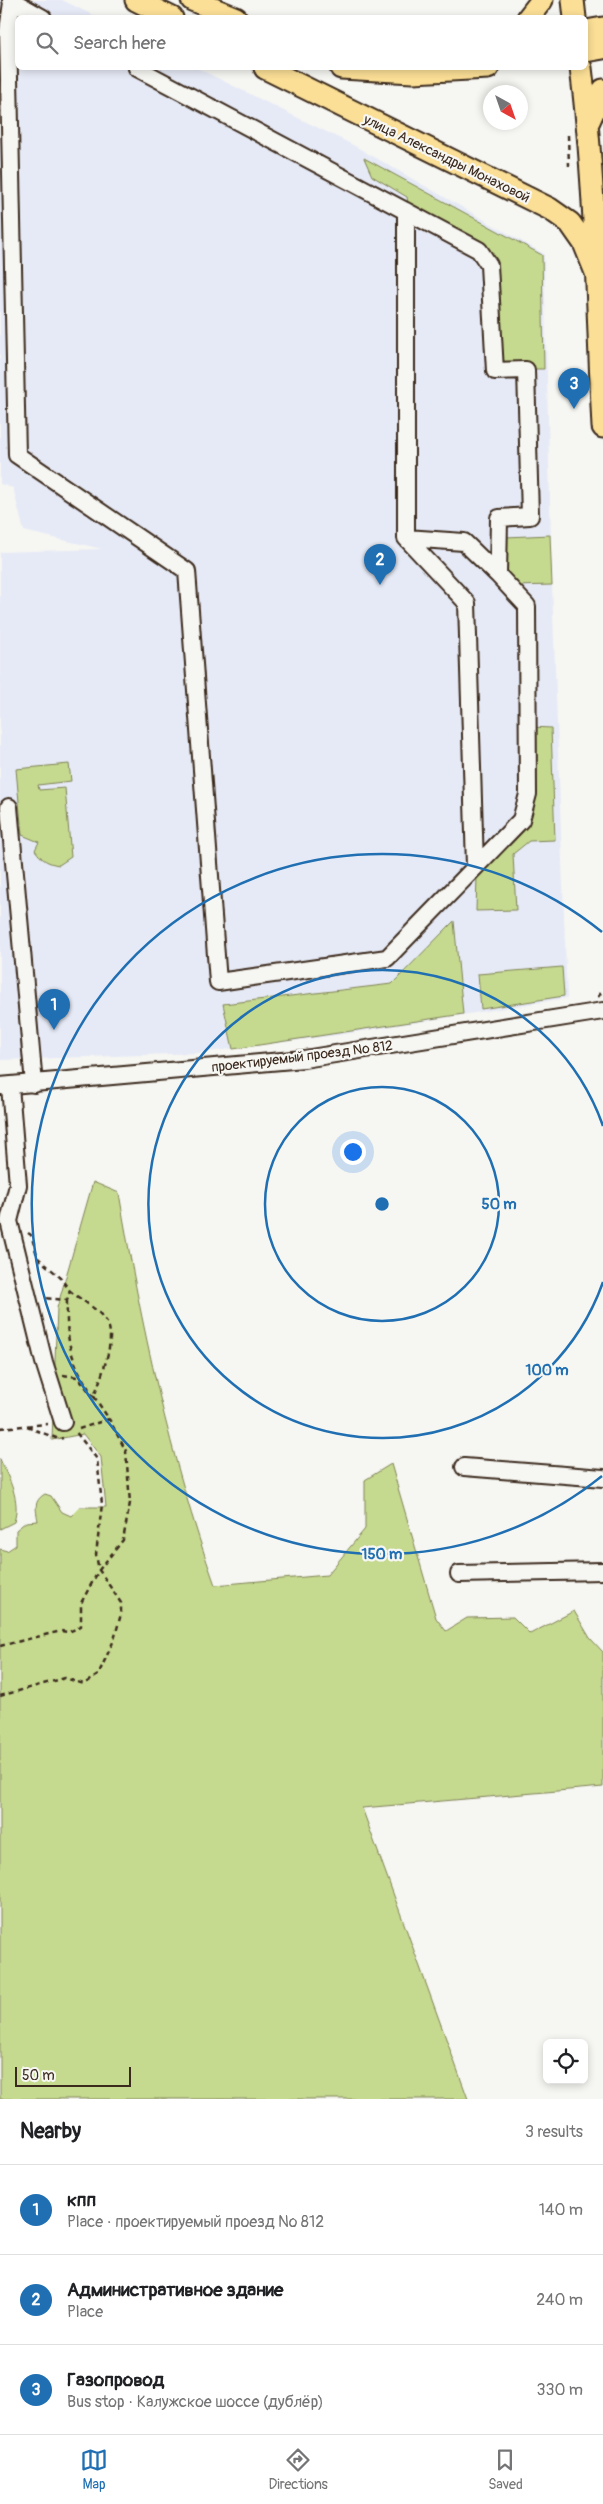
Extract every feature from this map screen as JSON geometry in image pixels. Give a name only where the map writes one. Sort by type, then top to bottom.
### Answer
[{"type":"main road","points":[[136,0],[166,15]]},
{"type":"main road","points":[[192,0],[229,15]]},
{"type":"main road","points":[[530,15],[542,0]]},
{"type":"main road","points":[[573,0],[575,15]]},
{"type":"main road","points":[[588,31],[603,28]]},
{"type":"main road","points":[[588,51],[603,48]]},
{"type":"main road","name":"улица Александры Монаховой","points":[[269,70],[550,209],[570,223],[584,244],[599,280]]},
{"type":"main road","points":[[377,70],[413,72],[450,70]]},
{"type":"main road","points":[[581,70],[588,123],[599,280],[603,427]]},
{"type":"main road","points":[[588,123],[603,90]]},
{"type":"street","points":[[37,15],[11,1],[8,31],[17,455],[187,571],[218,982],[387,958],[520,820],[528,794],[527,606],[464,542],[406,538]]},
{"type":"street","points":[[141,70],[479,250],[490,264],[495,371],[526,370],[530,516],[499,518],[498,575]]},
{"type":"street","points":[[406,211],[406,538],[467,603],[475,866]]},
{"type":"street","points":[[9,808],[34,1084]]},
{"type":"street","name":"проектируемый проезд № 812","points":[[5,1086],[304,1059],[603,1011]]},
{"type":"street","points":[[5,1086],[18,1185],[9,1221],[44,1362],[69,1427]]},
{"type":"street","points":[[464,1467],[603,1478]]},
{"type":"street","points":[[459,1574],[603,1571]]},
{"type":"path","points":[[70,1291],[105,1319],[110,1326],[109,1352],[94,1396]]},
{"type":"path","points":[[0,1646],[61,1631],[69,1632],[80,1626],[81,1603],[99,1570],[123,1540],[130,1503],[126,1452],[109,1419],[75,1368],[67,1331],[68,1300]]},
{"type":"path","points":[[64,1375],[77,1377],[94,1396]]},
{"type":"path","points":[[79,1430],[109,1419]]},
{"type":"path","points":[[0,1428],[69,1427],[97,1459],[102,1504],[96,1555],[99,1570],[121,1603],[121,1614],[114,1640],[98,1675],[84,1684],[65,1678],[0,1696]]},
{"type":"shaded area","points":[[0,0],[62,0],[93,15],[15,15],[15,70],[201,70],[353,145],[544,254],[552,585],[567,998],[338,1035],[200,1053],[0,1060],[0,552],[102,549],[24,531],[13,488],[0,484]]},
{"type":"green space","points":[[364,158],[542,255],[544,369],[498,369],[491,263],[409,210],[407,197],[372,176]]},
{"type":"green space","points":[[550,535],[552,585],[516,586],[507,575],[506,537]]},
{"type":"green space","points":[[532,727],[551,728],[555,840],[529,841],[513,854],[516,910],[476,911],[477,875],[525,825]]},
{"type":"green space","points":[[69,764],[71,781],[38,785],[39,790],[65,788],[71,857],[59,865],[43,859],[35,850],[39,842],[22,835],[16,769]]},
{"type":"green space","points":[[454,921],[463,1014],[233,1049],[223,1004],[392,984]]},
{"type":"green space","points":[[562,967],[564,996],[481,1009],[478,974]]},
{"type":"green space","points":[[93,1182],[119,1193],[158,1391],[184,1489],[215,1585],[327,1575],[365,1529],[365,1480],[391,1464],[436,1618],[446,1631],[467,1618],[513,1617],[530,1634],[574,1611],[590,1638],[603,1652],[603,1787],[362,1808],[468,2099],[0,2099],[0,1549],[7,1551],[16,1545],[16,1530],[26,1522],[38,1521],[37,1502],[45,1494],[51,1496],[62,1512],[71,1516],[80,1507],[106,1507],[101,1457],[83,1434],[52,1440],[57,1308]]},
{"type":"green space","points":[[0,1459],[13,1490],[16,1514],[14,1522],[0,1529]]},
{"type":"place","name":"Газопровод","points":[[574,409]]},
{"type":"place","name":"Административное здание","points":[[380,585]]},
{"type":"place","name":"кпп","points":[[54,1030]]}]
